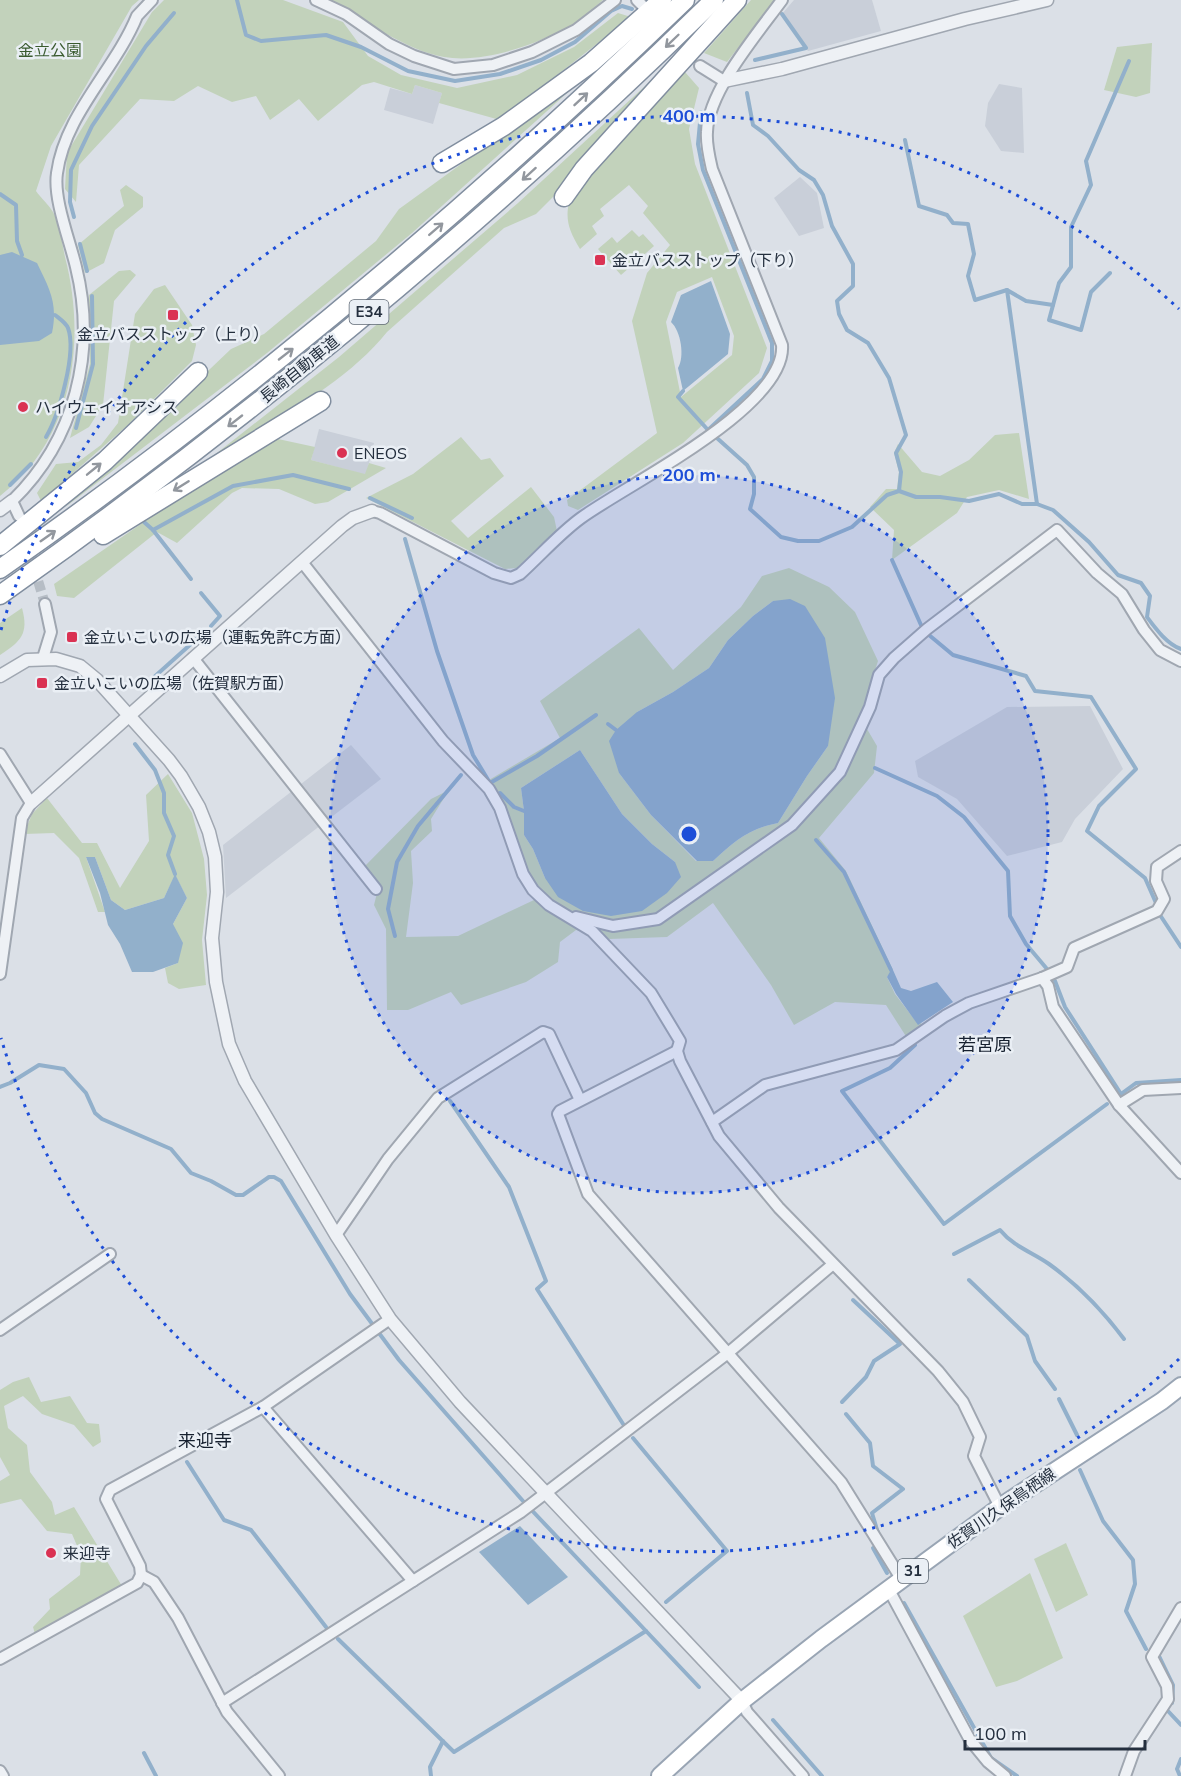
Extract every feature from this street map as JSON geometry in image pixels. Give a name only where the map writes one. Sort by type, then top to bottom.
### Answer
[{"type":"highway","points":[[442,163],[504,126],[591,63],[662,0]]},
{"type":"highway","name":"長崎自動車道","points":[[0,569],[169,447],[322,325],[437,229],[543,135],[685,0]]},
{"type":"highway","name":"長崎自動車道","points":[[0,597],[182,463],[336,341],[565,142],[714,0]]},
{"type":"highway","points":[[564,197],[584,169],[737,0]]},
{"type":"highway","points":[[0,546],[105,460],[198,372]]},
{"type":"highway","points":[[0,597],[321,401]]},
{"type":"main road","name":"佐賀川久保鳥栖線","points":[[660,1776],[742,1701],[895,1585],[1000,1507],[1162,1401],[1181,1386]]},
{"type":"street","points":[[0,510],[28,486],[61,437],[74,400],[82,364],[85,319],[79,278],[58,197],[56,177],[60,152],[70,130],[137,16],[152,0]]},
{"type":"street","points":[[316,0],[346,14],[390,44],[414,56],[454,69],[493,65],[532,52],[576,30],[615,0]]},
{"type":"street","points":[[0,974],[21,818],[31,803],[342,526],[353,518],[372,511],[494,573],[511,578],[520,574],[579,519],[716,432],[768,384],[779,365],[783,351],[776,327],[712,168],[706,130],[724,81],[782,0]]},
{"type":"street","points":[[700,66],[724,81],[782,69],[965,19],[1047,0]]},
{"type":"street","points":[[12,501],[19,516]]},
{"type":"street","points":[[564,914],[613,926],[658,919],[792,825],[840,772],[870,707],[879,675],[894,658],[927,629],[1057,530],[1097,573],[1122,594],[1144,630],[1160,650],[1181,661]]},
{"type":"street","points":[[302,562],[443,741],[489,789],[500,808],[523,874],[533,890],[549,905],[592,931],[651,993],[680,1041],[677,1051],[680,1061],[720,1136],[772,1201],[938,1371],[963,1402],[980,1437],[974,1456],[1000,1507]]},
{"type":"street","points":[[43,658],[51,632],[45,604]]},
{"type":"street","points":[[193,658],[376,889]]},
{"type":"street","points":[[0,676],[27,660],[56,659],[80,666],[98,680],[181,776],[200,807],[215,857],[217,892],[212,938],[215,971],[229,1044],[245,1081],[385,1322],[460,1402],[540,1497],[742,1701],[747,1712],[803,1776]]},
{"type":"street","points":[[0,754],[31,803]]},
{"type":"street","points":[[712,1122],[765,1085],[897,1050],[945,1016],[969,1004],[1067,967],[1074,948],[1157,911],[1164,899],[1156,881],[1157,867],[1181,851]]},
{"type":"street","points":[[1042,978],[1048,986],[1053,1007],[1119,1105],[1181,1173]]},
{"type":"street","points":[[336,1235],[388,1159],[438,1098],[543,1032],[549,1035],[580,1100]]},
{"type":"street","points":[[677,1051],[580,1100],[558,1114],[588,1194],[841,1482],[895,1585],[970,1740],[988,1762],[1005,1776]]},
{"type":"street","points":[[1119,1105],[1143,1090],[1181,1088]]},
{"type":"street","points":[[0,1330],[110,1254]]},
{"type":"street","points":[[222,1703],[521,1512],[728,1353],[832,1265]]},
{"type":"street","points":[[0,1659],[137,1583],[141,1575],[140,1566],[106,1499],[110,1490],[263,1407],[385,1322]]},
{"type":"street","points":[[263,1407],[413,1581]]},
{"type":"street","points":[[141,1575],[154,1582],[178,1618],[227,1712],[279,1776]]},
{"type":"street","points":[[1125,1776],[1134,1751],[1168,1699],[1167,1686],[1152,1657],[1181,1608]]},
{"type":"street","points":[[0,1771],[3,1776]]},
{"type":"shaded area","points":[[794,0],[872,0],[881,31],[808,51],[782,14]]},
{"type":"shaded area","points":[[999,84],[1022,88],[1024,153],[1001,151],[985,126],[988,103]]},
{"type":"shaded area","points":[[415,85],[442,93],[433,124],[384,110],[390,88],[412,94]]},
{"type":"shaded area","points":[[800,177],[817,193],[824,228],[799,236],[774,198]]},
{"type":"shaded area","name":"ENEOS","points":[[319,429],[374,443],[366,475],[311,460]]},
{"type":"shaded area","points":[[1090,706],[1123,769],[1075,819],[1062,842],[1007,856],[957,799],[918,777],[915,761],[1007,707]]},
{"type":"shaded area","points":[[351,745],[381,779],[226,898],[223,845]]},
{"type":"green space","name":"金立公園","points":[[0,0],[139,0],[132,6],[51,146],[36,191],[53,212],[60,234],[72,289],[73,355],[68,387],[58,418],[44,447],[25,473],[0,496]]},
{"type":"green space","points":[[164,0],[283,0],[343,22],[368,56],[401,75],[457,88],[517,75],[574,47],[618,13],[631,17],[500,120],[439,103],[442,93],[415,85],[412,94],[374,82],[362,85],[318,121],[299,99],[270,120],[256,96],[232,102],[198,86],[174,101],[140,99],[79,165],[76,202],[65,189],[67,153],[152,12]]},
{"type":"green space","points":[[330,0],[603,0],[579,21],[546,38],[495,55],[460,58],[430,54],[415,48]]},
{"type":"green space","points":[[751,0],[775,0],[727,62],[704,53]]},
{"type":"green space","points":[[1152,43],[1150,93],[1136,97],[1104,90],[1117,47]]},
{"type":"green space","points":[[669,64],[568,182],[536,214],[504,228],[387,332],[348,371],[301,405],[203,464],[339,357],[518,203]]},
{"type":"green space","points":[[597,66],[412,233],[267,353],[64,508],[231,349],[264,334],[376,241],[399,209]]},
{"type":"green space","points":[[685,72],[699,88],[689,129],[695,164],[767,348],[759,373],[683,443],[578,510],[568,506],[567,500],[657,433],[632,321],[647,273],[670,245],[643,213],[648,206],[629,185],[600,209],[604,216],[592,226],[597,234],[580,249],[568,220],[568,206],[573,189]],"holes":[[[712,277],[734,336],[732,355],[681,397],[666,322],[677,292]]]},
{"type":"green space","points":[[126,185],[143,197],[143,207],[115,230],[104,263],[85,273],[78,245],[124,206],[120,190]]},
{"type":"green space","points":[[632,230],[639,237],[643,234],[654,246],[621,275],[598,249],[612,237],[617,243]]},
{"type":"green space","points":[[130,270],[136,275],[114,301],[103,405],[89,427],[70,438],[90,364],[89,295],[119,271]]},
{"type":"green space","points":[[165,285],[192,325],[196,345],[192,361],[129,424],[41,501],[37,493],[56,464],[78,462],[101,445],[118,423],[135,314],[154,289]]},
{"type":"green space","points":[[1019,433],[1029,499],[999,490],[967,497],[957,513],[892,560],[894,530],[870,507],[886,489],[897,489],[899,472],[894,453],[898,444],[922,472],[940,476],[969,460],[995,435]]},
{"type":"green space","points":[[461,437],[481,460],[490,458],[504,476],[451,521],[468,538],[531,487],[554,517],[557,531],[517,568],[505,569],[366,498],[413,474]]},
{"type":"green space","points":[[278,439],[315,447],[311,460],[365,474],[369,463],[386,468],[328,502],[315,504],[279,489],[242,488],[232,493],[177,543],[157,532],[74,598],[57,596],[54,584],[206,479]]},
{"type":"green space","points":[[789,568],[829,587],[855,612],[878,661],[860,717],[877,746],[874,773],[819,838],[846,871],[893,970],[887,977],[895,994],[925,1030],[909,1041],[886,1005],[835,1002],[794,1025],[771,985],[713,903],[667,937],[609,939],[576,930],[560,942],[558,962],[526,982],[461,1005],[451,992],[408,1010],[387,1010],[386,929],[374,905],[379,885],[364,867],[431,799],[449,790],[431,819],[432,831],[411,851],[413,883],[406,937],[458,936],[534,900],[502,802],[489,780],[560,738],[540,701],[639,628],[673,670],[741,607],[762,576]],"holes":[[[773,601],[828,746],[778,823],[742,837],[713,861],[696,861],[651,815],[619,773],[637,712],[709,668],[728,640]],[[580,750],[622,814],[652,844],[675,862],[545,878],[533,849],[524,835],[521,788]]]},
{"type":"green space","points":[[22,608],[24,631],[22,636],[0,655],[0,623]]},
{"type":"green space","points":[[168,774],[192,813],[204,859],[207,895],[202,940],[206,985],[179,989],[168,983],[165,968],[178,963],[173,924],[187,898],[175,875],[164,898],[125,910],[111,900],[95,857],[86,857],[105,912],[98,912],[79,858],[54,833],[24,834],[32,814],[47,798],[82,843],[97,843],[120,888],[149,841],[146,795]]},
{"type":"green space","points":[[29,1377],[41,1402],[70,1396],[87,1423],[99,1424],[101,1442],[93,1447],[74,1425],[42,1414],[23,1396],[4,1406],[8,1428],[27,1445],[30,1472],[52,1502],[55,1515],[74,1507],[122,1586],[35,1634],[33,1627],[50,1609],[49,1599],[80,1575],[81,1555],[72,1534],[47,1531],[21,1499],[0,1504],[0,1481],[10,1475],[0,1457],[0,1390],[13,1382]]},
{"type":"green space","points":[[1066,1543],[1088,1595],[1056,1612],[1034,1559]]},
{"type":"green space","points":[[1030,1573],[1063,1658],[1017,1681],[996,1687],[963,1616]]},
{"type":"water","points":[[12,252],[37,263],[52,297],[54,322],[52,333],[39,341],[0,345],[0,255]]},
{"type":"water","points":[[711,281],[730,334],[728,354],[683,391],[678,368],[681,344],[671,322],[681,295]]},
{"type":"water","points":[[790,599],[805,606],[825,638],[835,698],[828,746],[778,823],[742,837],[713,861],[697,861],[651,815],[619,773],[609,741],[616,730],[637,712],[709,668],[728,640],[753,616],[773,601]]},
{"type":"water","points":[[580,750],[622,814],[652,844],[675,862],[681,877],[667,893],[642,911],[611,916],[583,911],[558,897],[545,878],[533,849],[524,835],[521,788]]},
{"type":"water","points":[[86,857],[95,857],[111,900],[125,910],[164,898],[175,874],[187,898],[173,924],[183,943],[178,963],[153,972],[132,972],[120,944],[108,925],[100,893]]},
{"type":"water","points":[[891,970],[901,988],[911,991],[937,982],[953,1002],[918,1025],[887,977]]},
{"type":"water","points":[[520,1526],[568,1577],[528,1605],[479,1552]]},
{"type":"waterway","points":[[237,0],[246,35],[261,41],[326,35],[361,47],[408,71],[455,81],[500,74],[541,60],[575,42],[611,11],[622,6],[632,9]]},
{"type":"waterway","points":[[74,217],[70,202],[71,170],[92,126],[146,46],[174,13]]},
{"type":"waterway","points":[[755,60],[806,48],[782,14]]},
{"type":"waterway","points":[[1110,273],[1091,292],[1081,330],[1049,320],[1059,283],[1071,267],[1071,227],[1091,185],[1086,161],[1129,61]]},
{"type":"waterway","points":[[747,93],[753,125],[768,136],[799,170],[814,180],[823,195],[832,226],[853,264],[853,286],[837,301],[839,314],[847,330],[868,343],[889,378],[906,435],[896,453],[901,472],[899,491]]},
{"type":"waterway","points":[[701,112],[698,144],[703,170],[772,343],[772,361],[763,379],[708,430]]},
{"type":"waterway","points":[[905,140],[919,206],[947,215],[953,223],[968,224],[974,254],[968,276],[975,300],[1007,290]]},
{"type":"waterway","points":[[0,194],[16,205],[17,241],[22,255]]},
{"type":"waterway","points":[[80,244],[87,271]]},
{"type":"waterway","points":[[1037,504],[1007,290],[1026,301],[1053,305]]},
{"type":"waterway","points":[[76,428],[93,364],[92,296]]},
{"type":"waterway","points":[[46,437],[61,399],[70,352],[68,328],[55,315]]},
{"type":"waterway","points":[[683,391],[678,397],[708,430],[747,465],[754,477],[754,494],[750,509],[781,537],[798,541],[819,541],[852,527],[887,495],[899,491],[916,497],[940,497],[969,501],[999,494],[1022,504],[1037,504],[1053,510],[1089,542],[1118,575],[1141,583],[1150,596],[1147,617],[1166,640],[1181,649]]},
{"type":"waterway","points":[[10,485],[31,464]]},
{"type":"waterway","points":[[153,530],[233,486],[293,475],[349,489]]},
{"type":"waterway","points":[[370,498],[412,518]]},
{"type":"waterway","points":[[144,522],[153,530],[191,579]]},
{"type":"waterway","points":[[405,539],[437,651],[473,755],[490,783],[537,756],[596,715]]},
{"type":"waterway","points":[[892,560],[921,625]]},
{"type":"waterway","points":[[201,593],[220,616],[211,626]]},
{"type":"waterway","points":[[143,687],[201,635]]},
{"type":"waterway","points":[[929,635],[953,655],[1026,676],[1035,691],[1091,697],[1136,769],[1099,806],[1087,831],[1145,878],[1156,903]]},
{"type":"waterway","points":[[608,724],[616,730]]},
{"type":"waterway","points":[[135,744],[155,770],[164,793],[164,813],[174,836],[168,855],[175,874]]},
{"type":"waterway","points":[[875,768],[937,796],[964,817],[1008,871],[1010,916],[1026,944],[1047,969]]},
{"type":"waterway","points":[[395,936],[388,909],[397,862],[418,826],[461,775]]},
{"type":"waterway","points":[[500,793],[514,807],[524,811]]},
{"type":"waterway","points":[[816,840],[844,872],[891,970]]},
{"type":"waterway","points":[[1160,915],[1181,947]]},
{"type":"waterway","points":[[1055,981],[1065,1007],[1121,1094],[1136,1083],[1181,1080]]},
{"type":"waterway","points":[[915,1045],[890,1068],[842,1091],[944,1224],[1107,1104]]},
{"type":"waterway","points":[[0,1087],[39,1065],[64,1069],[86,1093],[95,1113],[102,1119],[171,1149],[191,1173],[236,1195],[243,1195],[269,1177],[281,1181],[350,1294],[399,1360],[523,1501],[699,1687]]},
{"type":"waterway","points":[[450,1101],[509,1187],[546,1281],[537,1289],[625,1427]]},
{"type":"waterway","points":[[954,1254],[1000,1230],[1011,1241],[1049,1264],[1070,1281],[1099,1309],[1124,1339]]},
{"type":"waterway","points":[[969,1280],[1027,1336],[1035,1361],[1055,1389]]},
{"type":"waterway","points":[[842,1402],[866,1377],[874,1361],[900,1344],[853,1300]]},
{"type":"waterway","points":[[1059,1399],[1077,1435]]},
{"type":"waterway","points":[[846,1414],[870,1443],[873,1466],[903,1489],[872,1513],[878,1533]]},
{"type":"waterway","points":[[633,1438],[727,1551],[666,1602]]},
{"type":"waterway","points":[[187,1462],[224,1520],[251,1530],[326,1627]]},
{"type":"waterway","points":[[1080,1470],[1103,1521],[1133,1560],[1135,1584],[1126,1611],[1146,1649]]},
{"type":"waterway","points":[[873,1548],[887,1573]]},
{"type":"waterway","points":[[904,1603],[991,1758],[1017,1776]]},
{"type":"waterway","points":[[338,1639],[454,1752],[646,1631]]},
{"type":"waterway","points":[[1159,1656],[1173,1685],[1172,1703]]},
{"type":"waterway","points":[[1167,1710],[1181,1725]]},
{"type":"waterway","points":[[773,1720],[822,1776]]},
{"type":"waterway","points":[[431,1776],[430,1767],[443,1741]]},
{"type":"waterway","points":[[144,1753],[156,1776]]},
{"type":"waterway","points":[[1180,1776],[1177,1769],[1181,1759]]},
{"type":"tunnel","points":[[656,20],[700,66]]},
{"type":"tunnel","points":[[21,524],[45,604]]},
{"type":"place","name":"金立バスストップ（下り）","points":[[600,260]]},
{"type":"place","name":"金立バスストップ（上り）","points":[[173,315]]},
{"type":"place","name":"ハイウェイオアシス","points":[[23,407]]},
{"type":"place","name":"ENEOS","points":[[342,453]]},
{"type":"place","name":"金立いこいの広場（運転免許C方面）","points":[[72,637]]},
{"type":"place","name":"金立いこいの広場（佐賀駅方面）","points":[[42,683]]},
{"type":"place","name":"来迎寺","points":[[51,1553]]},
{"type":"district","name":"若宮原","points":[[985,1045]]},
{"type":"district","name":"来迎寺","points":[[205,1441]]}]
